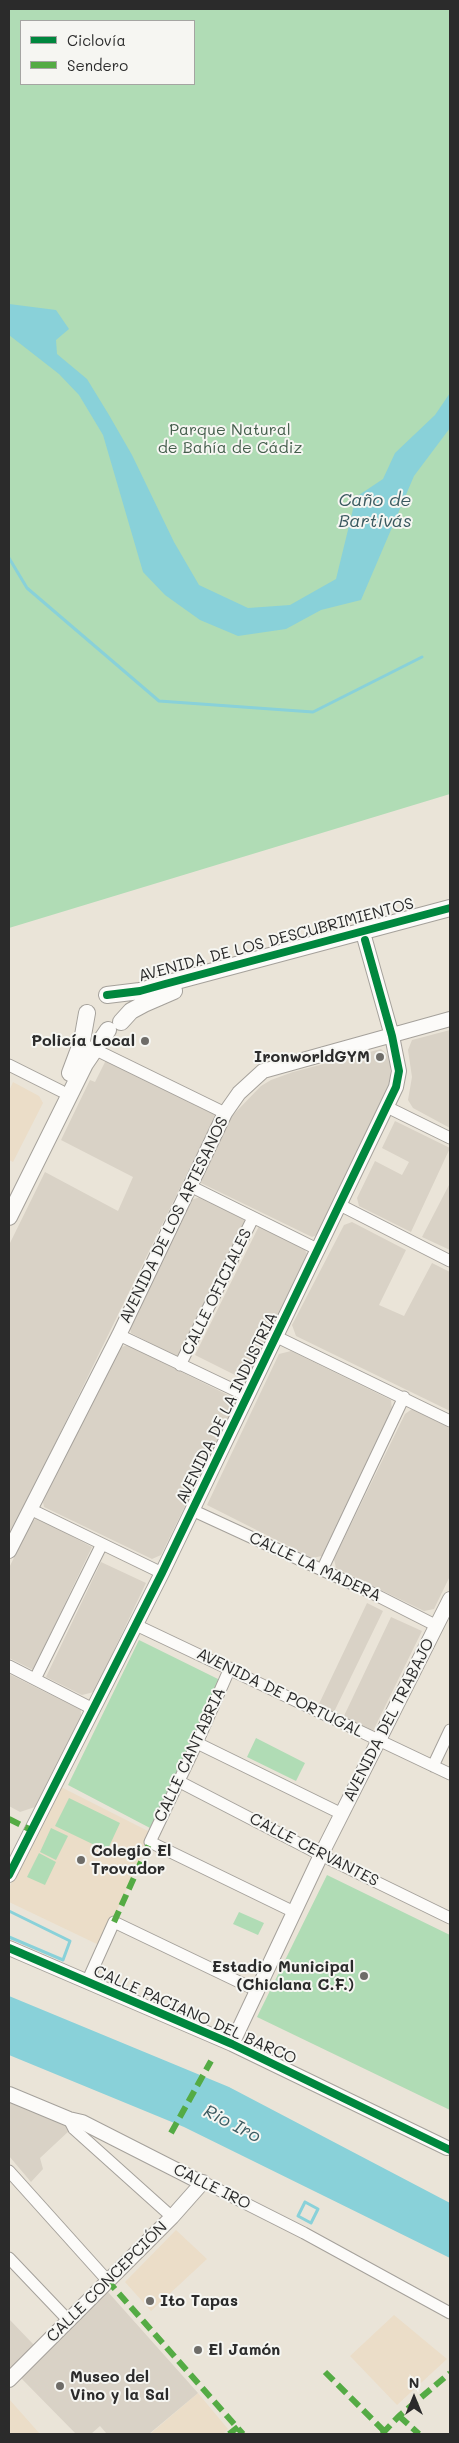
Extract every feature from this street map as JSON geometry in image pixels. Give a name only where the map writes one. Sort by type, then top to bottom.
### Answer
[{"type":"main road","name":"AVENIDA DE LOS DESCUBRIMIENTOS","points":[[107,995],[157,986],[450,908]]},
{"type":"main road","name":"AVENIDA DE LOS DESCUBRIMIENTOS","points":[[9,1217],[94,1049],[114,1026],[131,1011],[163,995],[450,917]]},
{"type":"main road","points":[[9,1196],[78,1054],[86,1027],[87,1013],[93,999],[107,995],[120,1002],[123,1012],[114,1026],[94,1026],[87,1013]]},
{"type":"street","name":"AVENIDA DE LA INDUSTRIA","points":[[9,1875],[162,1573],[319,1250],[399,1079],[392,1036],[365,940]]},
{"type":"street","name":"AVENIDA DE LOS ARTESANOS","points":[[9,1551],[119,1335],[226,1113],[240,1093],[263,1071],[450,1019]]},
{"type":"street","points":[[94,1049],[226,1113]]},
{"type":"street","points":[[9,1065],[61,1091]]},
{"type":"street","points":[[387,1107],[450,1138]]},
{"type":"street","points":[[190,1186],[319,1250]]},
{"type":"street","points":[[340,1205],[450,1261]]},
{"type":"street","name":"CALLE OFICIALES","points":[[180,1365],[253,1218]]},
{"type":"street","points":[[119,1335],[247,1396]]},
{"type":"street","points":[[277,1337],[450,1420]]},
{"type":"street","points":[[322,1570],[404,1397]]},
{"type":"street","points":[[30,1508],[162,1573]]},
{"type":"street","name":"CALLE LA MADERA","points":[[192,1510],[437,1626]]},
{"type":"street","points":[[35,1679],[102,1544]]},
{"type":"street","name":"AVENIDA DEL TRABAJO","points":[[232,2044],[321,1855],[450,1599]]},
{"type":"street","name":"AVENIDA DE PORTUGAL","points":[[136,1625],[450,1774]]},
{"type":"street","points":[[9,1666],[92,1709]]},
{"type":"street","name":"CALLE CANTABRIA","points":[[230,1668],[198,1743],[150,1842],[294,1912]]},
{"type":"street","points":[[433,1766],[450,1730]]},
{"type":"street","points":[[198,1743],[342,1814]]},
{"type":"street","name":"CALLE CERVANTES","points":[[178,1781],[321,1855],[450,1918]]},
{"type":"street","points":[[86,1982],[114,1922],[258,1991]]},
{"type":"street","name":"CALLE PACIANO DEL BARCO","points":[[9,1948],[232,2044],[449,2147]]},
{"type":"street","name":"CALLE IRO","points":[[9,2094],[82,2122],[198,2181],[204,2182],[304,2233],[450,2313]]},
{"type":"street","points":[[70,2119],[74,2129],[172,2217]]},
{"type":"street","points":[[95,2148],[95,2137],[105,2134]]},
{"type":"street","points":[[9,2171],[107,2280]]},
{"type":"street","name":"CALLE CONCEPCIÓN","points":[[9,2380],[172,2217],[204,2182]]},
{"type":"street","points":[[9,2258],[68,2322]]},
{"type":"shaded area","points":[[450,1030],[450,1128],[413,1108],[408,1100],[412,1077],[408,1050],[412,1040]]},
{"type":"shaded area","points":[[381,1049],[389,1056],[392,1086],[320,1234],[312,1237],[199,1182],[230,1118],[261,1086],[293,1072]]},
{"type":"shaded area","points":[[106,1060],[216,1114],[9,1538],[9,1245],[45,1172],[118,1211],[133,1177],[61,1140],[90,1080],[95,1082]]},
{"type":"shaded area","points":[[13,1082],[39,1096],[43,1103],[13,1162],[9,1160],[9,1091]]},
{"type":"shaded area","points":[[395,1121],[450,1148],[411,1232],[359,1206],[357,1198],[375,1161],[402,1175],[409,1162],[382,1148]]},
{"type":"shaded area","points":[[450,1183],[450,1250],[422,1237]]},
{"type":"shaded area","points":[[200,1197],[245,1220],[177,1357],[131,1333],[129,1325],[191,1200]]},
{"type":"shaded area","points":[[352,1222],[406,1250],[379,1305],[404,1316],[432,1263],[450,1272],[450,1411],[296,1336],[292,1325],[344,1225]]},
{"type":"shaded area","points":[[259,1226],[304,1248],[308,1256],[247,1381],[195,1355]]},
{"type":"shaded area","points":[[127,1345],[232,1397],[235,1404],[161,1555],[152,1559],[44,1507],[43,1502],[119,1348]]},
{"type":"shaded area","points":[[291,1351],[391,1400],[392,1410],[322,1556],[312,1558],[207,1505],[279,1354]]},
{"type":"shaded area","points":[[412,1409],[450,1428],[450,1576],[434,1609],[424,1611],[336,1568],[334,1559],[405,1414]]},
{"type":"shaded area","points":[[37,1518],[92,1547],[33,1670],[9,1658],[9,1568],[31,1522]]},
{"type":"shaded area","points":[[101,1562],[146,1583],[94,1692],[82,1695],[46,1677]]},
{"type":"shaded area","points":[[367,1603],[383,1611],[333,1714],[318,1706]]},
{"type":"shaded area","points":[[391,1617],[422,1631],[372,1733],[343,1718]]},
{"type":"shaded area","points":[[9,1674],[81,1710],[81,1720],[35,1807],[20,1812],[9,1806]]},
{"type":"shaded area","name":"Colegio El Trovador","points":[[59,1786],[152,1833],[101,1946],[9,1902],[9,1888]]},
{"type":"shaded area","points":[[9,2094],[61,2119],[70,2130],[40,2158],[43,2169],[31,2182],[9,2156]]},
{"type":"shaded area","points":[[176,2230],[207,2259],[151,2311],[125,2282]]},
{"type":"shaded area","points":[[108,2292],[198,2393],[149,2434],[107,2434],[100,2426],[91,2434],[76,2434],[20,2377]]},
{"type":"shaded area","points":[[394,2315],[447,2359],[397,2405],[350,2356]]},
{"type":"shaded area","points":[[9,2319],[34,2345],[9,2369]]},
{"type":"shaded area","points":[[198,2393],[228,2429],[223,2434],[150,2434]]},
{"type":"shaded area","points":[[9,2399],[40,2434],[9,2434]]},
{"type":"green space","name":"Parque Natural de Bahía de Cádiz","points":[[9,9],[450,9],[450,794],[9,928]]},
{"type":"green space","points":[[139,1640],[220,1680],[150,1828],[68,1785]]},
{"type":"green space","points":[[256,1738],[305,1763],[296,1781],[247,1757]]},
{"type":"green space","points":[[69,1798],[120,1823],[107,1851],[55,1826]]},
{"type":"green space","points":[[51,1828],[68,1836],[56,1860],[40,1852]]},
{"type":"green space","points":[[39,1853],[56,1862],[45,1885],[27,1877]]},
{"type":"green space","name":"Estadio Municipal (Chiclana C.F.)","points":[[327,1875],[450,1935],[450,2110],[257,2017]]},
{"type":"green space","points":[[239,1912],[264,1923],[258,1935],[233,1924]]},
{"type":"water","name":"Caño de Bartivás","points":[[9,304],[56,310],[69,329],[56,340],[57,354],[87,379],[132,455],[174,542],[199,585],[248,608],[290,605],[336,579],[356,497],[383,479],[395,453],[435,415],[450,393],[450,428],[414,476],[361,600],[321,610],[286,629],[238,636],[200,620],[165,595],[143,572],[103,435],[79,395],[59,374],[9,335]]},
{"type":"water","name":"Rio Iro","points":[[9,1996],[229,2087],[450,2203],[450,2258],[184,2127],[9,2055]]},
{"type":"waterway","points":[[9,558],[27,588],[159,701],[313,712],[422,657]]},
{"type":"waterway","points":[[9,1911],[70,1941],[63,1960],[9,1937]]},
{"type":"waterway","points":[[305,2202],[318,2209],[311,2223],[298,2216],[305,2202]]},
{"type":"marked path","points":[[9,1819],[31,1830]]},
{"type":"marked path","points":[[114,1922],[150,1842]]},
{"type":"marked path","points":[[171,2133],[211,2061]]},
{"type":"marked path","points":[[107,2280],[243,2434]]},
{"type":"marked path","points":[[325,2372],[385,2432]]},
{"type":"marked path","points":[[382,2434],[399,2416],[450,2373]]},
{"type":"marked path","points":[[399,2416],[419,2434]]},
{"type":"marked path","points":[[229,2434],[238,2427]]},
{"type":"cycle path","points":[[107,995],[140,991],[450,908]]},
{"type":"cycle path","points":[[9,1875],[162,1573],[396,1087],[399,1071],[392,1036],[365,940]]},
{"type":"cycle path","points":[[9,1948],[232,2044],[450,2150]]},
{"type":"place","name":"Policía Local","points":[[145,1041]]},
{"type":"place","name":"IronworldGYM","points":[[380,1057]]},
{"type":"place","name":"Colegio El Trovador","points":[[81,1860]]},
{"type":"place","name":"Estadio Municipal (Chiclana C.F.)","points":[[364,1976]]},
{"type":"place","name":"Ito Tapas","points":[[150,2301]]},
{"type":"place","name":"El Jamón","points":[[198,2350]]},
{"type":"place","name":"Museo del Vino y la Sal","points":[[60,2386]]}]
